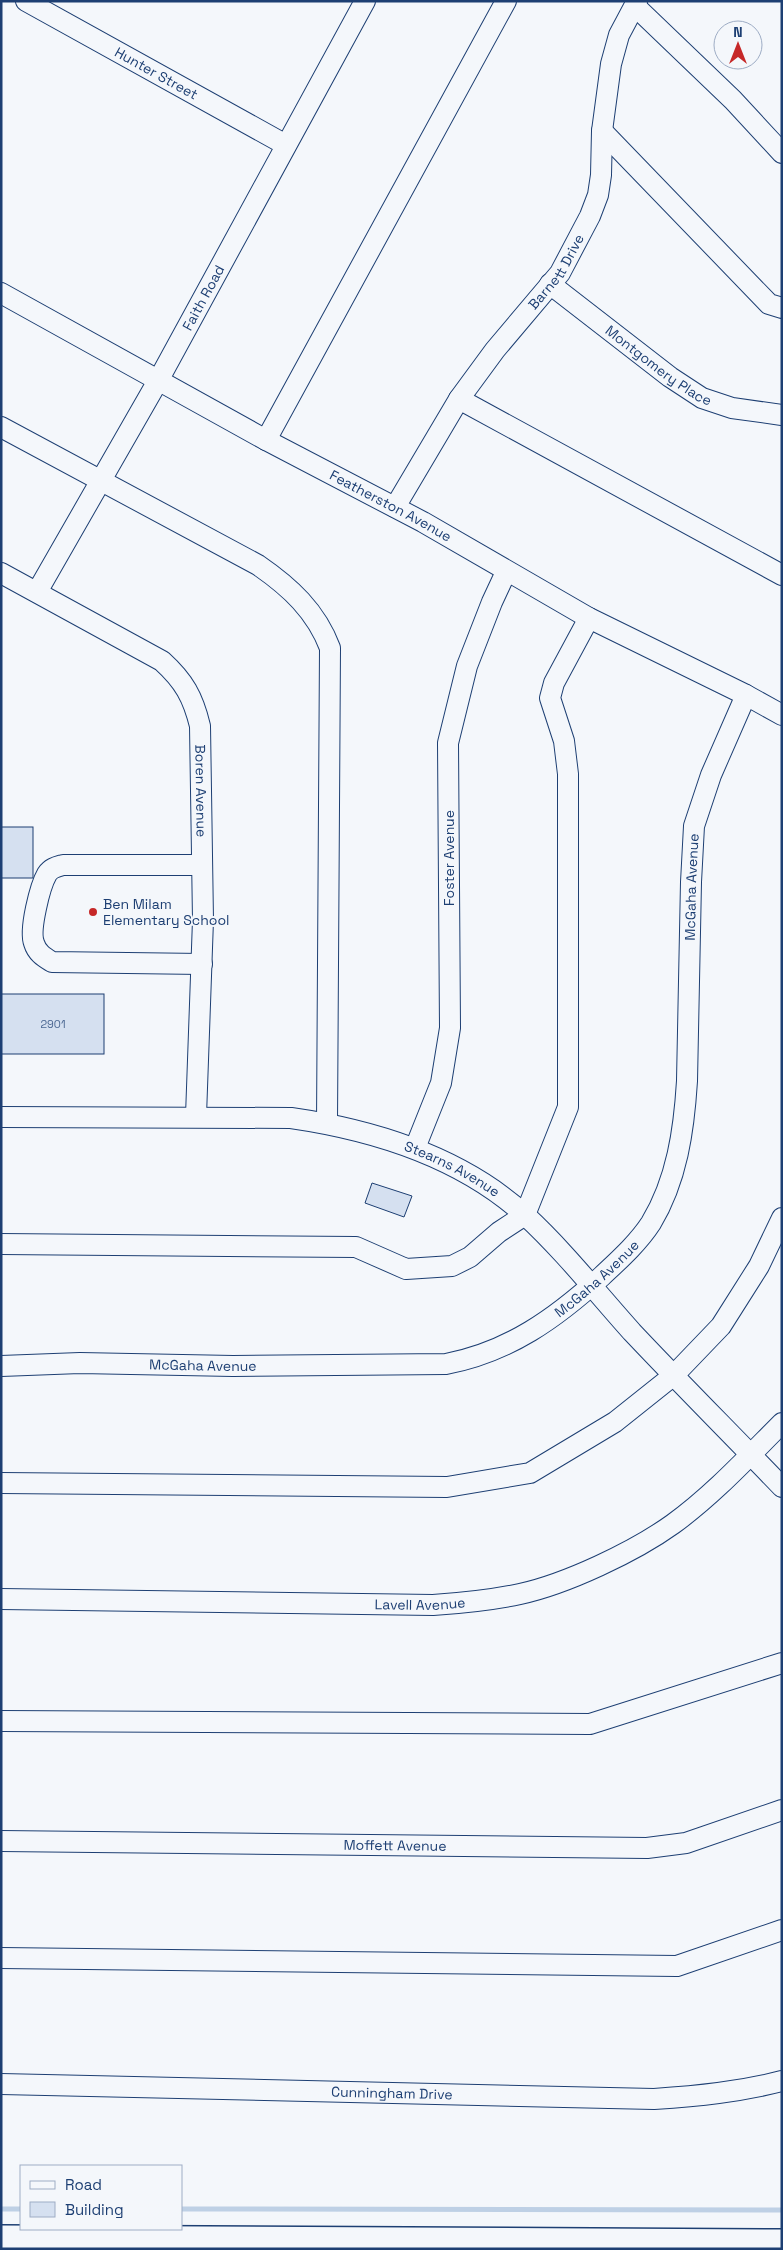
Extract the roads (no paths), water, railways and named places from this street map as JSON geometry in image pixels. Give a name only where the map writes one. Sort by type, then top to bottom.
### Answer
[{"type":"main road","points":[[1,2238],[148,2244],[619,2245],[782,2242]]},
{"type":"street","name":"Hunter Street","points":[[26,1],[286,144]]},
{"type":"street","name":"Faith Road","points":[[37,592],[159,380],[365,1]]},
{"type":"street","points":[[266,440],[506,1]]},
{"type":"street","points":[[636,4],[733,100],[782,153]]},
{"type":"street","name":"Barnett Drive","points":[[395,507],[459,399],[495,350],[550,284],[573,252],[598,195],[601,174],[602,131],[611,64],[619,35],[636,4]]},
{"type":"street","points":[[602,131],[769,304],[782,308]]},
{"type":"street","name":"Montgomery Place","points":[[550,284],[670,377],[702,398],[732,408],[782,414]]},
{"type":"street","name":"Featherston Avenue","points":[[1,293],[266,440],[395,507],[589,618],[746,695],[782,715]]},
{"type":"street","points":[[459,399],[782,575]]},
{"type":"street","points":[[1,427],[100,482],[258,565],[286,585],[322,628],[330,648],[327,1123]]},
{"type":"street","name":"Foster Avenue","points":[[415,1148],[441,1082],[450,1028],[448,743],[467,666],[506,572]]},
{"type":"street","name":"Boren Avenue","points":[[1,573],[162,661],[182,679],[197,713],[200,726],[202,964],[196,1116]]},
{"type":"street","points":[[1,1244],[356,1247],[406,1269],[426,1269],[452,1266],[470,1257],[499,1232],[525,1216],[568,1107],[568,774],[564,741],[550,698],[554,683],[589,618]]},
{"type":"street","name":"McGaha Avenue","points":[[1,1366],[80,1363],[232,1366],[446,1364],[474,1359],[516,1341],[549,1321],[628,1252],[650,1223],[670,1183],[677,1159],[685,1114],[687,1081],[694,826],[711,775],[746,695]]},
{"type":"street","points":[[202,865],[63,865],[53,868],[44,880],[31,932],[34,944],[40,954],[52,962],[202,964]]},
{"type":"street","name":"Stearns Avenue","points":[[1,1117],[196,1116],[291,1118],[327,1123],[415,1148],[440,1159],[492,1191],[525,1216],[782,1487]]},
{"type":"street","points":[[1,1483],[447,1487],[530,1473],[615,1422],[674,1375],[721,1326],[759,1266],[782,1218]]},
{"type":"street","name":"Lavell Avenue","points":[[1,1599],[331,1602],[433,1606],[474,1602],[522,1594],[603,1563],[672,1525],[710,1494],[782,1423]]},
{"type":"street","points":[[1,1721],[590,1724],[782,1663]]},
{"type":"street","name":"Moffett Avenue","points":[[1,1841],[647,1848],[686,1843],[782,1810]]},
{"type":"street","points":[[1,1958],[677,1966],[782,1930]]},
{"type":"street","name":"Cunningham Drive","points":[[1,2084],[654,2099],[704,2096],[745,2090],[782,2080]]},
{"type":"waterway","points":[[1,2209],[20,2209]]},
{"type":"waterway","points":[[182,2209],[782,2210]]},
{"type":"place","name":"Ben Milam Elementary School","points":[[93,912]]}]
